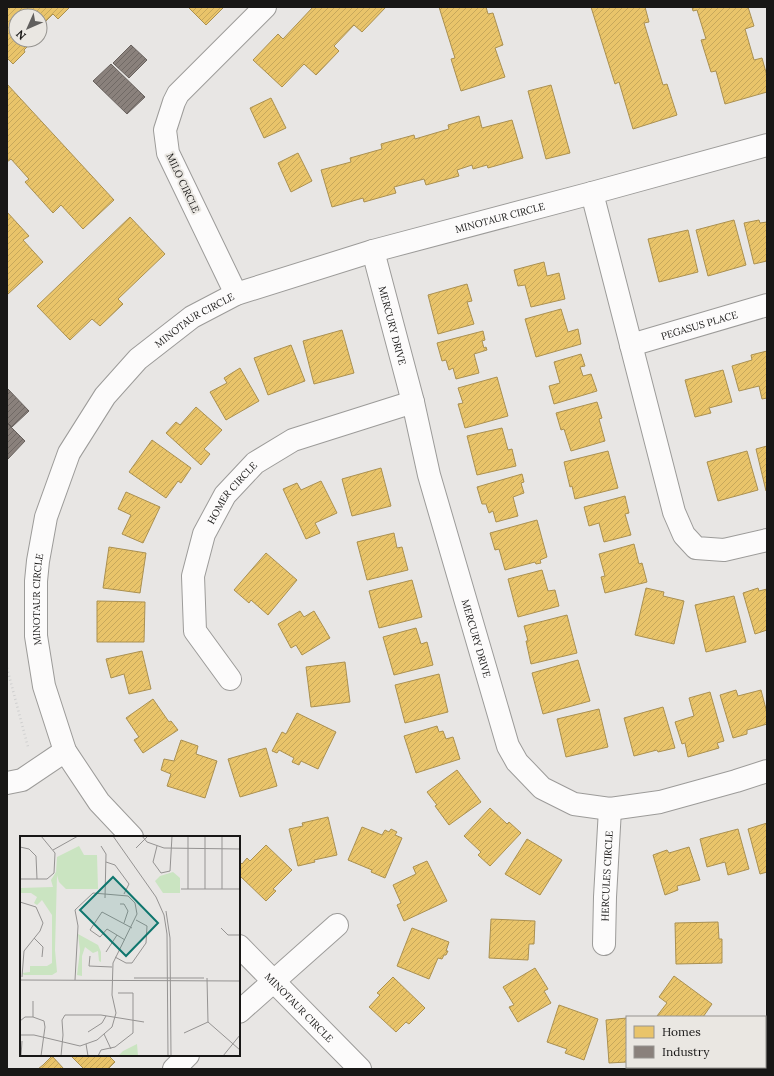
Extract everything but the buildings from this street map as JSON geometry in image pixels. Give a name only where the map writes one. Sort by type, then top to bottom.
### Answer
[{"type":"street","name":"MILO CIRCLE","points":[[236,294],[168,153],[166,130],[174,102],[178,94],[265,7]]},
{"type":"street","name":"MINOTAUR CIRCLE","points":[[131,836],[99,802],[65,751],[44,686],[36,636],[36,581],[46,517],[69,453],[105,396],[138,359],[192,317],[236,294],[374,251],[767,145]]},
{"type":"street","points":[[592,193],[674,512],[684,535],[696,548],[724,550],[767,540]]},
{"type":"street","name":"MERCURY DRIVE","points":[[374,251],[413,402],[429,475],[508,746],[517,762],[542,788],[574,804],[610,809],[660,802],[767,771]]},
{"type":"street","name":"PEGASUS PLACE","points":[[631,345],[767,306]]},
{"type":"street","name":"HOMER CIRCLE","points":[[230,679],[195,631],[193,576],[204,534],[225,495],[255,463],[293,440],[413,402]]},
{"type":"street","points":[[7,783],[22,780],[65,751]]},
{"type":"street","name":"HERCULES CIRCLE","points":[[604,944],[610,809]]},
{"type":"street","points":[[240,1011],[337,925]]},
{"type":"street","name":"MINOTAUR CIRCLE","points":[[240,947],[360,1069]]},
{"type":"street","points":[[174,1069],[187,1056]]},
{"type":"path","points":[[7,668],[34,772]]}]
